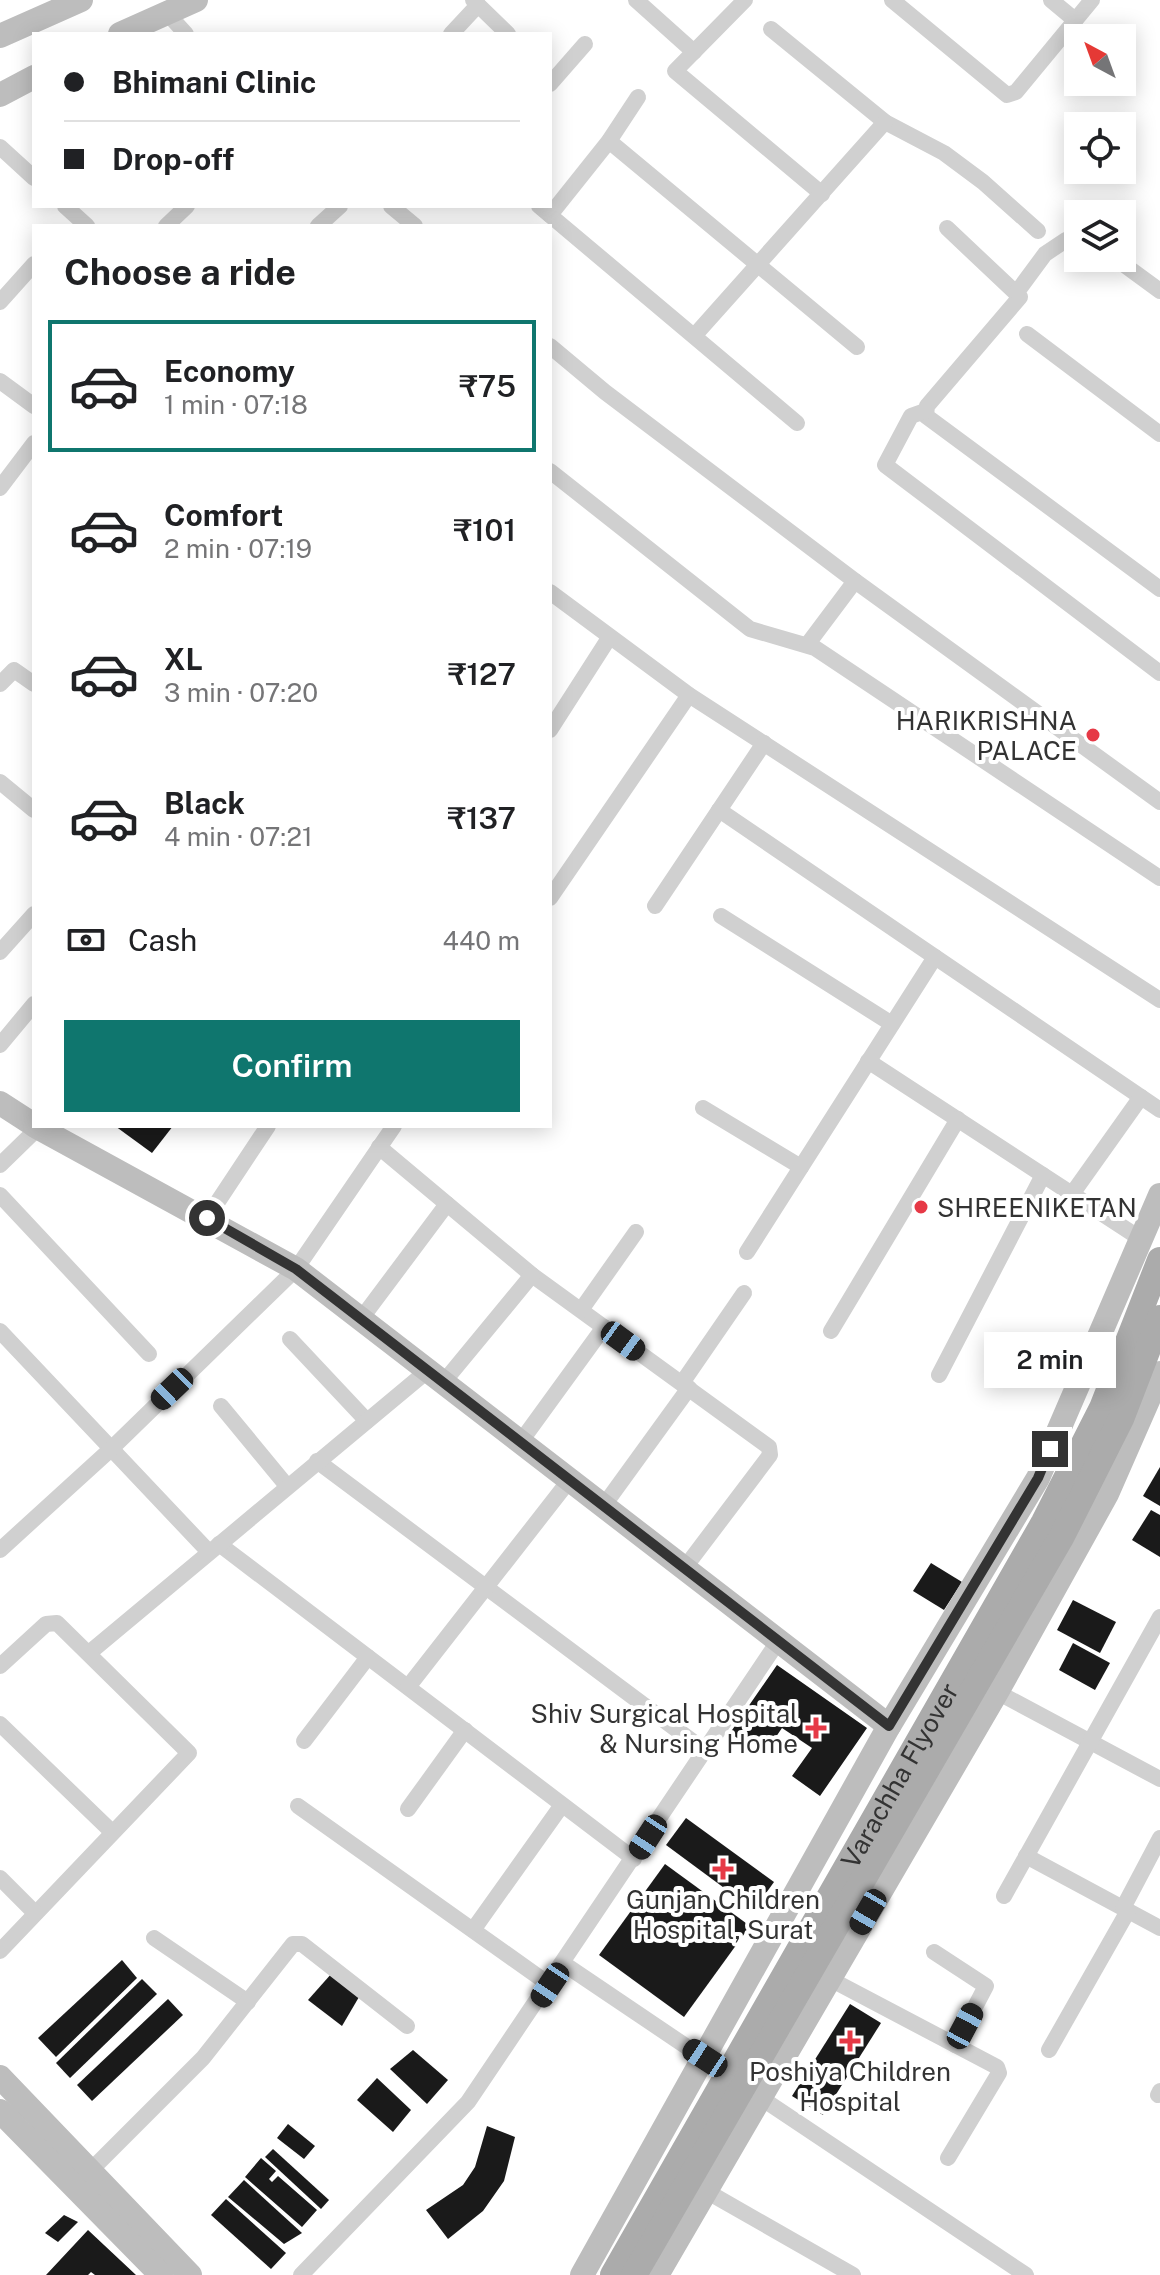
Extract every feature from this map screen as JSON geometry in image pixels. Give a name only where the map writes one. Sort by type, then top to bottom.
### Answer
[{"type":"main road","name":"Varachha Flyover","points":[[613,2275],[1044,1522],[1102,1408],[1160,1260]]},
{"type":"main road","name":"Varachha Flyover","points":[[634,2275],[1062,1536],[1121,1419],[1160,1318]]},
{"type":"street","points":[[0,36],[81,0]]},
{"type":"street","points":[[124,32],[196,0]]},
{"type":"street","points":[[636,0],[694,52]]},
{"type":"street","points":[[745,0],[675,71],[822,194]]},
{"type":"street","points":[[892,0],[1007,95],[1016,92],[1092,0]]},
{"type":"street","points":[[1051,0],[1075,20]]},
{"type":"street","points":[[453,32],[476,2],[506,32]]},
{"type":"street","points":[[167,13],[184,32]]},
{"type":"street","points":[[771,29],[885,122],[944,153],[983,182],[1038,231]]},
{"type":"street","points":[[552,82],[585,44]]},
{"type":"street","points":[[0,95],[32,78]]},
{"type":"street","points":[[552,203],[609,141],[638,97]]},
{"type":"street","points":[[695,335],[885,122]]},
{"type":"street","points":[[609,141],[857,347]]},
{"type":"street","points":[[0,147],[32,176]]},
{"type":"street","points":[[67,208],[85,224]]},
{"type":"street","points":[[168,224],[185,208]]},
{"type":"street","points":[[320,224],[338,208]]},
{"type":"street","points":[[393,208],[413,224]]},
{"type":"street","points":[[545,211],[797,423]]},
{"type":"street","points":[[947,228],[1017,292],[1019,300],[925,411],[911,416],[885,465],[1160,673]]},
{"type":"street","points":[[1017,292],[1045,254],[1064,241]]},
{"type":"street","points":[[0,302],[32,266]]},
{"type":"street","points":[[1134,272],[1160,291]]},
{"type":"street","points":[[1027,334],[1160,434]]},
{"type":"street","points":[[552,348],[605,392],[855,581],[1160,802]]},
{"type":"street","points":[[0,381],[32,405]]},
{"type":"street","points":[[925,411],[930,421],[1160,589]]},
{"type":"street","points":[[0,488],[32,446]]},
{"type":"street","points":[[552,473],[750,629],[807,645],[1160,878]]},
{"type":"street","points":[[807,645],[855,581]]},
{"type":"street","points":[[552,594],[689,695],[1160,1000]]},
{"type":"street","points":[[552,727],[609,638]]},
{"type":"street","points":[[0,684],[14,670],[32,683]]},
{"type":"street","points":[[552,895],[689,695]]},
{"type":"street","points":[[655,906],[764,743]]},
{"type":"street","points":[[0,782],[32,808]]},
{"type":"street","points":[[719,810],[1160,1110]]},
{"type":"street","points":[[0,952],[32,916]]},
{"type":"street","points":[[721,916],[892,1024]]},
{"type":"street","points":[[747,1252],[935,957]]},
{"type":"street","points":[[0,1045],[32,1006]]},
{"type":"street","points":[[868,1061],[1141,1239]]},
{"type":"street","points":[[1072,1194],[1141,1097]]},
{"type":"street","points":[[0,1103],[32,1122]]},
{"type":"street","points":[[703,1108],[801,1167]]},
{"type":"street","points":[[831,1331],[958,1119]]},
{"type":"street","points":[[0,1165],[40,1128]]},
{"type":"street","points":[[43,1128],[296,1269],[568,1482],[889,1726]]},
{"type":"street","points":[[207,1218],[267,1128]]},
{"type":"street","points":[[0,1550],[111,1449],[296,1269],[393,1128]]},
{"type":"street","points":[[379,1147],[532,1275],[767,1444],[770,1451],[683,1570]]},
{"type":"street","points":[[939,1375],[1043,1175]]},
{"type":"street","points":[[0,1195],[149,1354]]},
{"type":"street","points":[[582,2275],[889,1726],[1038,1478],[1160,1195]]},
{"type":"street","points":[[361,1319],[447,1204]]},
{"type":"street","points":[[581,1310],[636,1232]]},
{"type":"street","points":[[89,1653],[367,1421],[434,1378],[532,1275]]},
{"type":"street","points":[[602,1508],[686,1386],[744,1293]]},
{"type":"street","points":[[1112,1305],[1160,1331]]},
{"type":"street","points":[[519,1444],[604,1327]]},
{"type":"street","points":[[0,1331],[111,1449],[214,1548],[368,1657],[634,1859]]},
{"type":"street","points":[[290,1339],[367,1421]]},
{"type":"street","points":[[657,2275],[997,1692],[1107,1494],[1160,1373]]},
{"type":"street","points":[[221,1406],[287,1486]]},
{"type":"street","points":[[317,1461],[704,1750]]},
{"type":"street","points":[[408,1687],[568,1482]]},
{"type":"street","points":[[0,1666],[51,1622],[89,1653],[188,1750],[188,1756],[111,1831],[0,1951]]},
{"type":"street","points":[[1004,1896],[1089,1740],[1158,1624]]},
{"type":"street","points":[[301,2275],[468,2102],[550,1985],[777,1643]]},
{"type":"street","points":[[304,1741],[368,1657]]},
{"type":"street","points":[[997,1692],[1160,1779]]},
{"type":"street","points":[[0,1724],[111,1831]]},
{"type":"street","points":[[408,1809],[465,1730]]},
{"type":"street","points":[[473,1930],[562,1805]]},
{"type":"street","points":[[298,1806],[550,1985]]},
{"type":"street","points":[[1049,2050],[1126,1909],[1160,1838]]},
{"type":"street","points":[[1026,1856],[1160,1928]]},
{"type":"street","points":[[0,1878],[35,1913]]},
{"type":"street","points":[[154,1938],[248,2002]]},
{"type":"street","points":[[90,2171],[203,2058],[289,1947],[297,1943],[407,2026]]},
{"type":"street","points":[[934,1952],[985,1985],[955,2045]]},
{"type":"street","points":[[564,1964],[1026,2275]]},
{"type":"street","points":[[830,1979],[995,2065],[999,2073],[948,2158]]},
{"type":"street","points":[[0,2077],[190,2275]]},
{"type":"street","points":[[0,2111],[161,2275]]},
{"type":"street","points":[[706,2191],[853,2275]]},
{"type":"building","points":[[118,1128],[171,1128],[152,1153]]},
{"type":"building","points":[[1160,1467],[1160,1506],[1143,1496]]},
{"type":"building","points":[[1151,1510],[1160,1515],[1160,1557],[1132,1540]]},
{"type":"building","points":[[931,1563],[962,1582],[944,1610],[913,1591]]},
{"type":"building","points":[[1073,1600],[1116,1622],[1100,1653],[1057,1630]]},
{"type":"building","points":[[1073,1643],[1110,1663],[1095,1690],[1059,1670]]},
{"type":"building","points":[[777,1665],[867,1728],[820,1796],[792,1776],[812,1748],[782,1728],[763,1756],[730,1733]]},
{"type":"building","points":[[686,1818],[774,1882],[754,1910],[666,1845]]},
{"type":"building","points":[[665,1864],[750,1926],[684,2017],[599,1955]]},
{"type":"building","points":[[122,1960],[137,1978],[56,2057],[38,2038]]},
{"type":"building","points":[[332,1973],[359,1997],[342,2026],[308,2000]]},
{"type":"building","points":[[142,1979],[157,1994],[70,2078],[56,2063]]},
{"type":"building","points":[[168,1999],[183,2015],[92,2101],[77,2085]]},
{"type":"building","points":[[850,2004],[881,2023],[823,2115],[792,2096]]},
{"type":"building","points":[[413,2050],[448,2080],[427,2104],[390,2069]]},
{"type":"building","points":[[377,2078],[411,2110],[393,2132],[357,2100]]},
{"type":"building","points":[[288,2124],[315,2146],[304,2159],[277,2138]]},
{"type":"building","points":[[487,2126],[515,2137],[504,2181],[483,2211],[448,2239],[426,2210],[463,2185],[475,2167]]},
{"type":"building","points":[[273,2149],[329,2200],[321,2209],[265,2157]]},
{"type":"building","points":[[261,2158],[276,2171],[269,2179],[272,2182],[278,2176],[317,2210],[302,2227],[245,2177]]},
{"type":"building","points":[[244,2180],[302,2233],[284,2244],[228,2197]]},
{"type":"building","points":[[226,2199],[286,2253],[271,2269],[211,2215]]},
{"type":"building","points":[[64,2215],[78,2222],[58,2242],[45,2233]]},
{"type":"building","points":[[88,2230],[136,2275],[95,2275],[91,2272],[88,2275],[46,2275]]},
{"type":"place","name":"HARIKRISHNA PALACE","points":[[1093,735]]},
{"type":"place","name":"SHREENIKETAN","points":[[921,1207]]},
{"type":"place","name":"Shiv Surgical Hospital & Nursing Home","points":[[816,1728]]},
{"type":"place","name":"Gunjan Children Hospital, Surat","points":[[723,1869]]},
{"type":"place","name":"Poshiya Children Hospital","points":[[850,2041]]},
{"type":"route","points":[[207,1218],[296,1269],[777,1643],[889,1726],[1038,1478],[1050,1449]]}]
